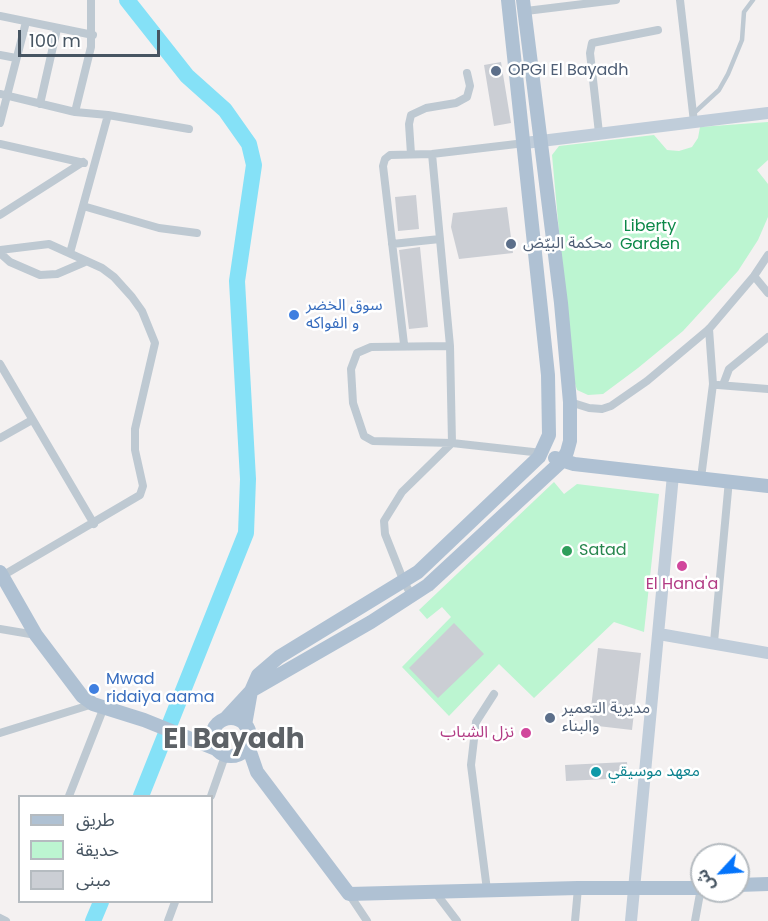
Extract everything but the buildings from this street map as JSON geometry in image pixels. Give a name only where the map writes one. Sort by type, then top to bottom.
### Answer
[{"type":"main road","points":[[245,725],[251,691],[258,675],[279,657],[418,572],[542,453],[549,435],[548,375],[508,0]]},
{"type":"main road","points":[[226,754],[212,740],[213,730],[217,723],[226,718],[251,691],[412,596],[562,461],[570,441],[570,402],[550,204],[524,5]]},
{"type":"main road","points":[[525,143],[694,118],[768,113]]},
{"type":"main road","points":[[531,204],[550,204]]},
{"type":"main road","points":[[542,453],[562,461],[768,486]]},
{"type":"main road","points":[[631,921],[673,475]]},
{"type":"main road","points":[[1,574],[36,635],[71,685],[98,706],[190,737],[257,772]]},
{"type":"main road","points":[[659,634],[714,642],[768,654]]},
{"type":"main road","points":[[226,718],[238,719],[245,725],[249,732],[248,746],[257,772],[349,894],[578,888],[690,888]]},
{"type":"main road","points":[[190,737],[213,730]]},
{"type":"main road","points":[[226,754],[248,746]]},
{"type":"main road","points":[[750,885],[768,884]]},
{"type":"street","points":[[75,112],[93,35],[91,0]]},
{"type":"street","points":[[524,5],[616,0]]},
{"type":"street","points":[[680,0],[694,118]]},
{"type":"street","points":[[0,16],[93,35]]},
{"type":"street","points":[[0,123],[4,95],[26,22]]},
{"type":"street","points":[[40,104],[57,29]]},
{"type":"street","points":[[599,133],[590,48],[592,43],[658,30]]},
{"type":"street","points":[[0,55],[16,58]]},
{"type":"street","points":[[411,154],[409,124],[411,115],[426,108],[456,103],[467,97],[470,86],[467,73]]},
{"type":"street","points":[[4,95],[75,112],[108,115],[189,129]]},
{"type":"street","points":[[70,253],[108,115]]},
{"type":"street","points":[[404,344],[384,161],[390,155],[432,154],[525,143]]},
{"type":"street","points":[[0,144],[94,166]]},
{"type":"street","points":[[412,596],[385,534],[384,521],[402,492],[452,443],[450,346],[432,154]]},
{"type":"street","points":[[0,214],[83,162]]},
{"type":"street","points":[[83,206],[159,228],[197,233]]},
{"type":"street","points":[[392,244],[440,239]]},
{"type":"street","points":[[0,251],[49,244],[114,277],[132,297],[146,319],[155,344],[135,429],[135,450],[143,491],[135,500],[94,524],[1,574]]},
{"type":"street","points":[[0,251],[10,262],[40,275],[57,274],[85,262]]},
{"type":"street","points":[[570,402],[589,408],[611,406],[709,329],[754,276],[768,255]]},
{"type":"street","points":[[754,276],[768,293]]},
{"type":"street","points":[[701,478],[713,384],[709,329]]},
{"type":"street","points":[[723,385],[729,369],[768,337]]},
{"type":"street","points":[[450,346],[404,344],[362,350],[354,359],[351,369],[353,403],[362,433],[373,441],[452,443],[542,453]]},
{"type":"street","points":[[0,364],[94,524]]},
{"type":"street","points":[[713,384],[768,389]]},
{"type":"street","points":[[0,438],[32,420]]},
{"type":"street","points":[[714,642],[729,480]]},
{"type":"street","points":[[0,629],[36,635]]},
{"type":"street","points":[[487,890],[471,765],[476,722],[494,694]]},
{"type":"street","points":[[1,735],[98,706]]},
{"type":"street","points":[[69,795],[98,706]]},
{"type":"street","points":[[211,795],[226,754]]},
{"type":"street","points":[[575,921],[578,888]]},
{"type":"street","points":[[435,892],[457,921]]},
{"type":"street","points":[[349,894],[363,919]]},
{"type":"street","points":[[168,921],[175,903]]},
{"type":"street","points":[[695,921],[698,903]]},
{"type":"street","points":[[0,918],[6,921]]},
{"type":"lane","points":[[694,118],[719,90],[728,74],[742,40],[744,12],[753,0]]},
{"type":"green space","name":"Liberty Garden","points":[[768,122],[768,160],[757,170],[768,184],[768,217],[758,240],[738,271],[683,331],[603,394],[588,395],[577,390],[572,374],[552,155],[559,146],[654,135],[667,150],[679,151],[692,147],[698,138],[700,127]]},
{"type":"green space","name":"Satad","points":[[554,482],[564,494],[577,484],[659,494],[644,632],[614,622],[534,698],[499,664],[449,716],[402,667],[451,617],[442,607],[427,619],[419,610]]},
{"type":"waterway","points":[[127,0],[187,76],[225,110],[249,144],[254,165],[237,281],[248,479],[246,533],[141,795]]},
{"type":"waterway","points":[[93,921],[101,903]]},
{"type":"place","name":"OPGI El Bayadh","points":[[496,71]]},
{"type":"place","name":"محكمة البيّض","points":[[511,244]]},
{"type":"place","name":"سوق الخضر و الفواكه","points":[[294,315]]},
{"type":"place","name":"Satad","points":[[567,551]]},
{"type":"place","name":"El Hana'a","points":[[682,566]]},
{"type":"place","name":"Mwad ridaiya aama","points":[[94,689]]},
{"type":"place","name":"مديرية التعمير والبناء","points":[[550,718]]},
{"type":"place","name":"نزل الشباب","points":[[526,733]]},
{"type":"place","name":"معهد موسيقي","points":[[596,772]]},
{"type":"district","name":"El Bayadh","points":[[234,741]]}]
